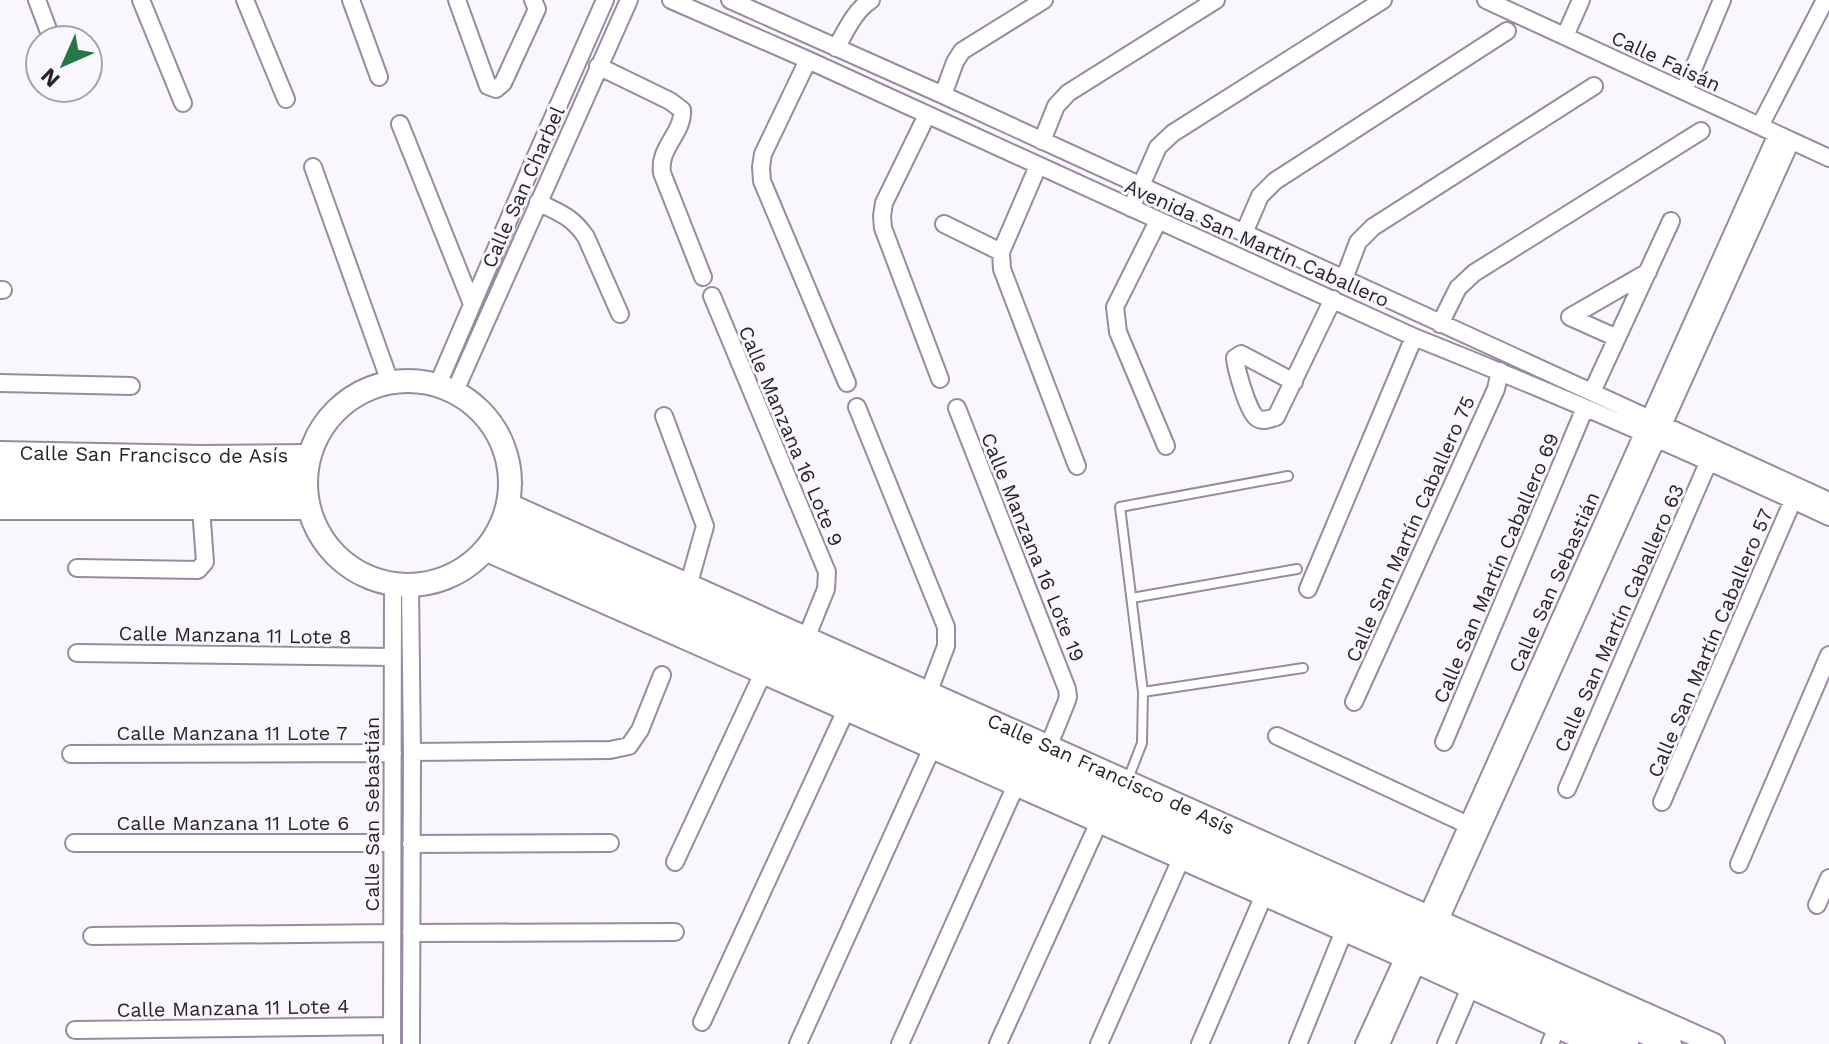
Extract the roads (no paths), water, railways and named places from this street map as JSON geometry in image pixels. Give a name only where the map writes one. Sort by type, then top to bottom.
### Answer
[{"type":"main road","points":[[414,380],[446,388],[482,411],[501,438],[510,470],[499,529],[452,576],[402,585],[356,571],[327,545],[308,483],[325,422],[354,395],[390,382],[414,380]]},
{"type":"main road","name":"Calle San Francisco de Asís","points":[[0,471],[308,483]]},
{"type":"main road","name":"Calle San Francisco de Asís","points":[[0,490],[308,483]]},
{"type":"main road","name":"Calle San Francisco de Asís","points":[[499,529],[1422,939],[1670,1044]]},
{"type":"main road","name":"Calle San Francisco de Asís","points":[[1422,939],[1627,1044]]},
{"type":"street","points":[[37,0],[46,24]]},
{"type":"street","points":[[141,0],[183,103]]},
{"type":"street","points":[[245,0],[286,99]]},
{"type":"street","points":[[351,0],[379,77]]},
{"type":"street","points":[[457,0],[488,86],[496,89],[503,83],[537,9],[533,0]]},
{"type":"street","name":"Calle San Charbel","points":[[446,388],[472,304],[605,0]]},
{"type":"street","name":"Calle San Charbel","points":[[446,388],[538,202],[629,0]]},
{"type":"street","name":"Avenida San Martín Caballero","points":[[671,0],[1414,337],[1585,408],[1653,429],[1829,501]]},
{"type":"street","points":[[836,48],[854,17],[871,0]]},
{"type":"street","points":[[943,95],[962,51],[1044,0]]},
{"type":"street","points":[[1042,141],[1056,106],[1068,93],[1216,0]]},
{"type":"street","points":[[1131,208],[1158,147],[1173,133],[1383,0]]},
{"type":"street","name":"Calle Faisán","points":[[1486,0],[1829,158]]},
{"type":"street","points":[[1565,36],[1581,0]]},
{"type":"street","points":[[1684,91],[1722,0]]},
{"type":"street","points":[[1760,126],[1825,0]]},
{"type":"street","name":"Avenida San Martín Caballero","points":[[736,1],[1592,392],[1708,463],[1829,517]]},
{"type":"street","points":[[1244,233],[1260,196],[1275,181],[1507,31]]},
{"type":"street","points":[[808,60],[763,154],[762,181],[847,383]]},
{"type":"street","points":[[598,66],[670,101],[682,110],[683,116],[660,163],[703,277]]},
{"type":"street","points":[[1344,279],[1358,242],[1373,227],[1594,86]]},
{"type":"street","points":[[927,115],[884,203],[882,216],[883,228],[940,379]]},
{"type":"street","points":[[400,124],[472,304]]},
{"type":"street","points":[[1440,324],[1458,288],[1474,273],[1701,131]]},
{"type":"street","name":"Calle San Sebastián","points":[[1364,1044],[1422,939],[1784,137]]},
{"type":"street","points":[[1038,166],[1001,252],[1002,269],[1077,466]]},
{"type":"street","points":[[313,167],[390,382]]},
{"type":"street","points":[[538,202],[571,218],[579,226],[620,314]]},
{"type":"street","points":[[1158,221],[1115,307],[1118,332],[1166,446]]},
{"type":"street","points":[[1592,392],[1671,221]]},
{"type":"street","points":[[944,224],[1001,252]]},
{"type":"street","points":[[1617,338],[1570,317],[1648,272]]},
{"type":"street","name":"Calle Manzana 16 Lote 9","points":[[712,296],[827,572],[826,589],[807,636]]},
{"type":"street","points":[[1294,382],[1333,299]]},
{"type":"street","points":[[1308,589],[1414,337]]},
{"type":"street","name":"Calle San Martín Caballero 75","points":[[1354,702],[1496,389],[1500,371]]},
{"type":"street","points":[[0,383],[131,386]]},
{"type":"street","points":[[857,407],[946,627],[946,646],[929,691]]},
{"type":"street","name":"Calle Manzana 16 Lote 19","points":[[957,408],[1067,689],[1068,697],[1049,745]]},
{"type":"street","name":"Calle San Martín Caballero 69","points":[[1444,742],[1585,408]]},
{"type":"street","points":[[664,416],[705,526],[689,583]]},
{"type":"street","name":"Calle San Sebastián","points":[[1381,1044],[1468,825],[1653,429]]},
{"type":"street","name":"Calle San Francisco de Asís","points":[[0,452],[201,456],[308,483]]},
{"type":"street","name":"Calle San Martín Caballero 63","points":[[1567,789],[1708,463]]},
{"type":"street","points":[[0,509],[201,508],[308,483]]},
{"type":"street","name":"Calle San Martín Caballero 57","points":[[1662,802],[1793,500]]},
{"type":"street","points":[[77,568],[198,570],[205,562],[201,508]]},
{"type":"street","name":"Calle San Francisco de Asís","points":[[499,529],[689,583],[1128,780],[1422,939],[1714,1044]]},
{"type":"street","name":"Calle San Francisco de Asís","points":[[499,529],[763,673],[1181,859],[1344,931],[1422,939],[1470,988],[1553,1036],[1593,1044]]},
{"type":"street","name":"Calle San Sebastián","points":[[392,1044],[393,657],[402,585]]},
{"type":"street","name":"Calle San Sebastián","points":[[402,585],[412,752],[411,1044]]},
{"type":"street","name":"Calle Manzana 11 Lote 8","points":[[77,653],[393,657]]},
{"type":"street","points":[[1739,864],[1829,655]]},
{"type":"street","points":[[675,862],[763,673]]},
{"type":"street","points":[[412,752],[610,750],[629,746],[640,730],[662,675]]},
{"type":"street","points":[[702,1022],[846,710]]},
{"type":"street","points":[[1277,736],[1468,825]]},
{"type":"street","points":[[798,1044],[932,748]]},
{"type":"street","name":"Calle Manzana 11 Lote 7","points":[[71,754],[393,753]]},
{"type":"street","points":[[900,1044],[1016,785]]},
{"type":"street","points":[[998,1044],[1099,822]]},
{"type":"street","name":"Calle Manzana 11 Lote 6","points":[[74,843],[392,843]]},
{"type":"street","points":[[411,844],[610,843]]},
{"type":"street","points":[[1099,1044],[1181,859]]},
{"type":"street","points":[[1817,905],[1829,878]]},
{"type":"street","points":[[1200,1044],[1264,895]]},
{"type":"street","points":[[1298,1044],[1344,931]]},
{"type":"street","points":[[411,933],[675,932]]},
{"type":"street","points":[[92,936],[392,933]]},
{"type":"street","points":[[1446,1044],[1470,988]]},
{"type":"street","name":"Calle Manzana 11 Lote 4","points":[[75,1030],[392,1026]]},
{"type":"lane","points":[[1128,780],[1142,743],[1143,692],[1120,507],[1288,476]]},
{"type":"lane","points":[[1132,598],[1297,569]]},
{"type":"lane","points":[[1143,692],[1303,668]]}]
